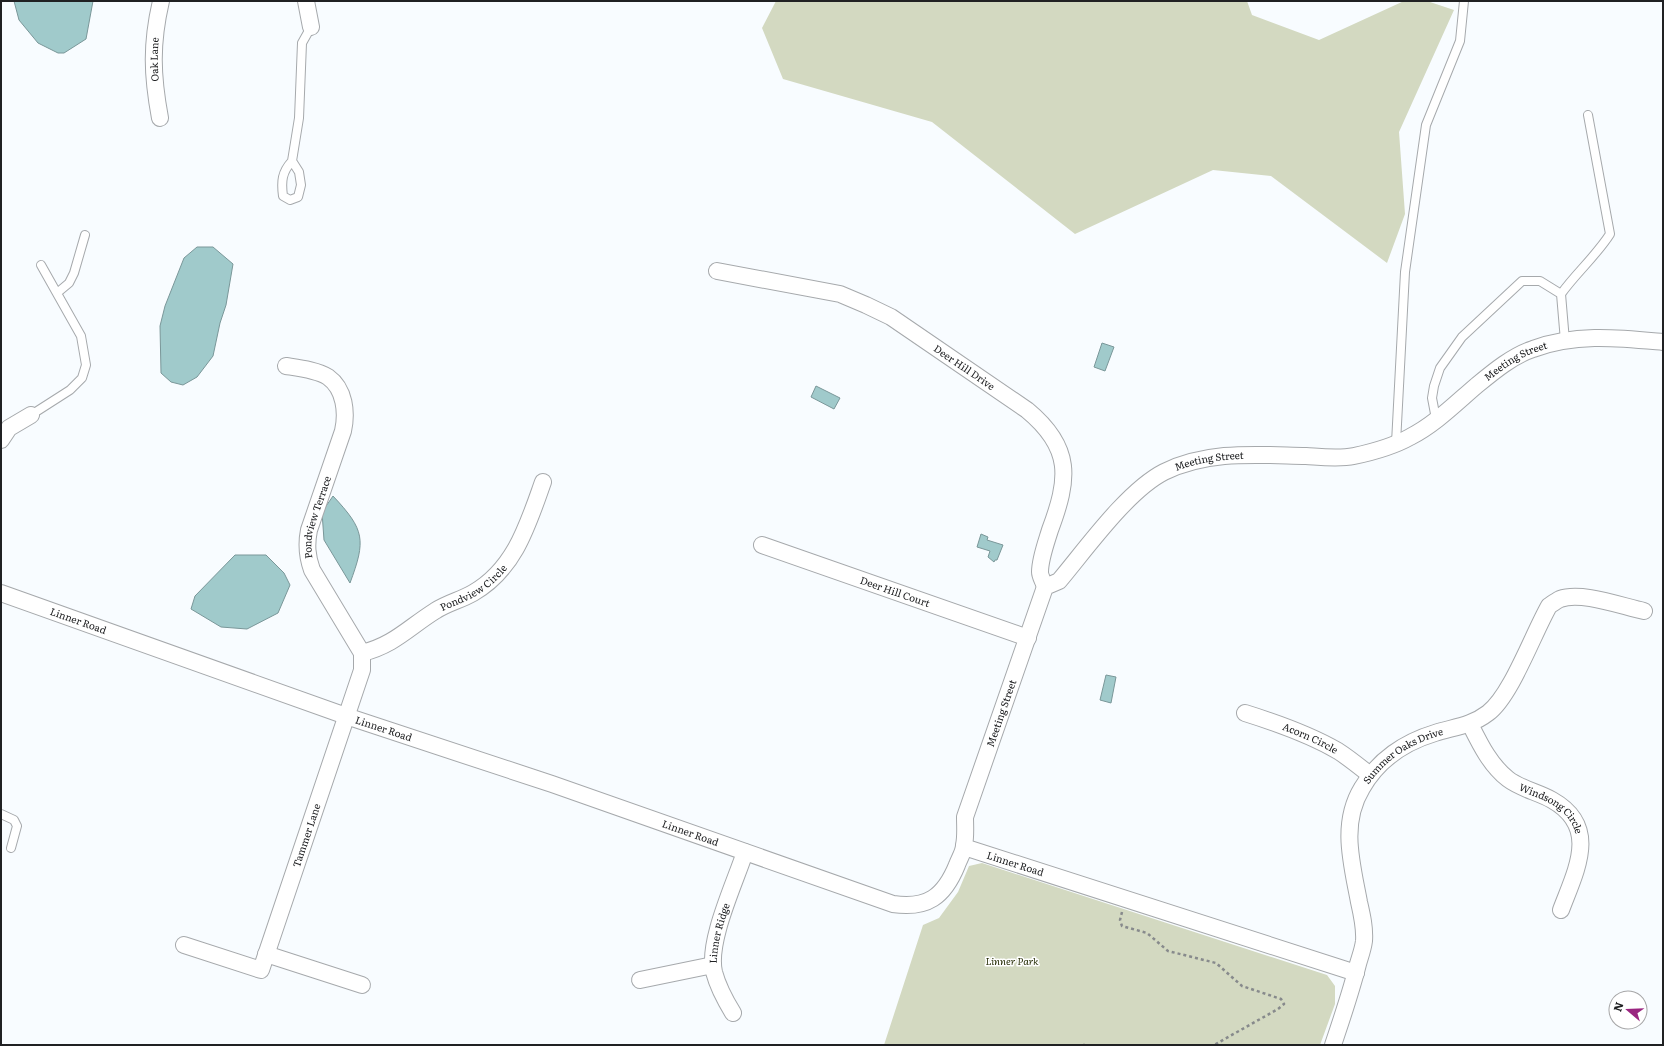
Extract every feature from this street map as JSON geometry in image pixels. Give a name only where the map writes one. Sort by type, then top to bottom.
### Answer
[{"type":"street","name":"Oak Lane","points":[[160,118],[154,85],[152,53],[161,1]]},
{"type":"street","points":[[306,1],[310,27]]},
{"type":"street","name":"Deer Hill Drive","points":[[717,271],[840,294],[866,305],[891,317],[1044,423],[1056,440],[1060,453],[1064,480],[1061,501],[1046,543],[1040,573],[1045,587]]},
{"type":"street","name":"Meeting Street","points":[[964,847],[965,817],[1045,587],[1059,581],[1140,488],[1162,473],[1186,462],[1213,456],[1240,454],[1323,457],[1353,456],[1396,443],[1410,437],[1436,419],[1507,362],[1532,349],[1565,340],[1587,337],[1663,342]]},
{"type":"street","name":"Pondview Terrace","points":[[286,366],[312,371],[328,378],[338,388],[344,402],[346,417],[343,431],[309,530],[306,543],[312,570],[362,653]]},
{"type":"street","points":[[1,440],[9,428],[31,415]]},
{"type":"street","name":"Pondview Circle","points":[[362,653],[393,642],[435,611],[474,592],[495,576],[514,553],[521,540],[543,482]]},
{"type":"street","name":"Deer Hill Court","points":[[762,545],[1028,638]]},
{"type":"street","name":"Linner Road","points":[[1,593],[346,716],[552,784],[893,904],[910,906],[932,900],[947,886],[964,847],[1356,973]]},
{"type":"street","name":"Summer Oaks Drive","points":[[1333,1045],[1356,973],[1364,941],[1364,923],[1349,846],[1349,830],[1352,812],[1356,801],[1361,789],[1370,775],[1389,755],[1412,742],[1435,733],[1470,724],[1489,712],[1501,699],[1549,606],[1559,600],[1571,597],[1586,598],[1644,611]]},
{"type":"street","points":[[346,716],[362,670],[362,653]]},
{"type":"street","name":"Acorn Circle","points":[[1245,713],[1279,724],[1319,741],[1340,752],[1370,775]]},
{"type":"street","name":"Tammer Lane","points":[[184,945],[261,970],[346,716]]},
{"type":"street","name":"Windsong Circle","points":[[1470,724],[1493,764],[1508,779],[1566,809],[1576,821],[1581,835],[1581,852],[1578,867],[1561,910]]},
{"type":"street","name":"Linner Ridge","points":[[733,1014],[720,991],[714,965],[713,949],[718,929],[745,852]]},
{"type":"street","points":[[266,954],[362,985]]},
{"type":"street","points":[[640,980],[714,965]]},
{"type":"lane","points":[[1396,443],[1405,272],[1426,125],[1460,41],[1464,1]]},
{"type":"lane","points":[[292,161],[299,118],[302,43],[310,27]]},
{"type":"lane","points":[[1565,340],[1561,294],[1575,275],[1599,251],[1610,234],[1588,115]]},
{"type":"lane","points":[[57,293],[69,283],[74,273],[85,235]]},
{"type":"lane","points":[[31,415],[70,390],[82,378],[86,365],[81,336],[41,265]]},
{"type":"lane","points":[[1436,419],[1432,398],[1434,386],[1440,368],[1462,337],[1522,281],[1540,281],[1561,294]]},
{"type":"lane","points":[[1,814],[14,820],[17,826],[11,848]]},
{"type":"path","points":[[1126,898],[1120,920],[1122,926],[1147,933],[1168,951],[1216,963],[1242,986],[1281,998],[1284,1004],[1278,1009],[1214,1045]]},
{"type":"green space","points":[[776,1],[1247,1],[1252,15],[1319,40],[1404,1],[1427,1],[1454,10],[1399,132],[1405,214],[1387,263],[1271,176],[1213,170],[1075,234],[932,122],[783,79],[762,28]]},
{"type":"green space","name":"Linner Park","points":[[982,863],[1327,975],[1335,986],[1335,1004],[1320,1045],[884,1045],[923,925],[939,918],[958,892],[969,866]]},
{"type":"water","points":[[14,1],[93,1],[86,39],[64,53],[58,53],[38,43],[19,20]]},
{"type":"water","points":[[197,247],[213,247],[233,264],[226,305],[220,323],[213,356],[197,377],[183,385],[171,382],[161,373],[160,326],[165,306],[184,258]]},
{"type":"water","points":[[1102,343],[1114,347],[1105,371],[1094,367]]},
{"type":"water","points":[[816,386],[840,398],[834,409],[811,397]]},
{"type":"water","points":[[333,496],[351,518],[357,527],[360,536],[359,556],[350,583],[324,540],[322,512]]},
{"type":"water","points":[[981,534],[988,537],[987,540],[1003,545],[997,560],[994,562],[988,557],[990,551],[977,547]]},
{"type":"water","points":[[235,555],[266,555],[284,573],[290,585],[278,613],[247,629],[221,627],[191,609],[195,596]]},
{"type":"water","points":[[1106,675],[1116,677],[1111,703],[1100,700]]}]
